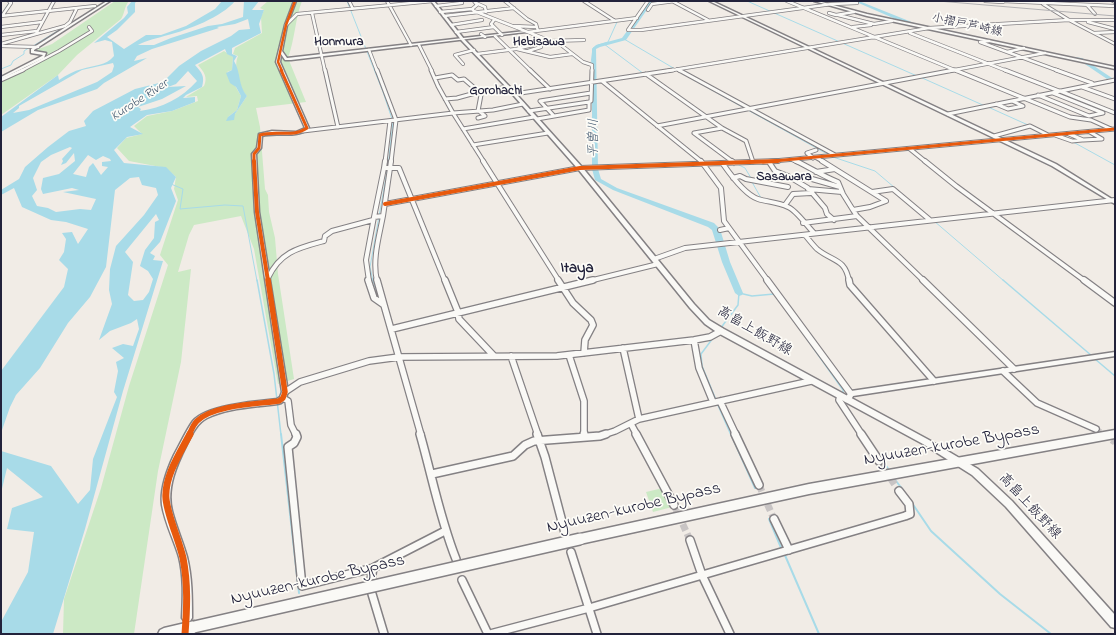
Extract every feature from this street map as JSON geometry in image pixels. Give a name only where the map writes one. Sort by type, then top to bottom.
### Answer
[{"type":"highway","name":"Nyuuzen-kurobe Bypass","points":[[164,634],[190,623],[794,492],[1115,434]]},
{"type":"main road","name":"高畠上飯野線","points":[[432,1],[463,40],[478,54],[580,168],[692,306],[707,322],[811,380],[846,397],[975,472],[1009,504],[1115,623]]},
{"type":"main road","name":"小摺戸芦崎線","points":[[815,1],[892,21],[1115,68]]},
{"type":"street","points":[[1,16],[11,3],[9,1]]},
{"type":"street","points":[[37,33],[54,1]]},
{"type":"street","points":[[1,79],[43,57],[45,54],[32,52],[32,50],[110,1]]},
{"type":"street","points":[[295,1],[286,25],[278,62],[308,128],[303,131]]},
{"type":"street","points":[[349,1],[353,9]]},
{"type":"street","points":[[387,1],[411,45]]},
{"type":"street","points":[[286,25],[297,14],[432,1]]},
{"type":"street","points":[[505,1],[527,19],[536,24],[538,31]]},
{"type":"street","points":[[584,1],[615,21]]},
{"type":"street","points":[[648,1],[628,30],[641,30],[841,3],[857,3]]},
{"type":"street","points":[[672,1],[709,21]]},
{"type":"street","points":[[648,10],[652,4],[678,1]]},
{"type":"street","points":[[710,1],[1054,165],[1114,201]]},
{"type":"street","points":[[787,1],[1050,109],[1076,119],[1091,120],[1112,129],[1115,133]]},
{"type":"street","points":[[986,1],[1115,6]]},
{"type":"street","points":[[1039,1],[1069,20],[1115,44]]},
{"type":"street","points":[[1076,1],[1082,5]]},
{"type":"street","points":[[475,2],[485,7],[486,12]]},
{"type":"street","points":[[440,12],[472,9],[473,7],[477,6],[475,2]]},
{"type":"street","points":[[436,6],[462,3]]},
{"type":"street","points":[[1088,5],[1095,14]]},
{"type":"street","points":[[1,16],[95,6]]},
{"type":"street","points":[[818,6],[824,8]]},
{"type":"street","points":[[810,10],[832,7]]},
{"type":"street","points":[[1,45],[37,33],[65,26],[70,22],[77,8]]},
{"type":"street","points":[[444,16],[514,8]]},
{"type":"street","points":[[463,129],[589,110],[589,102],[591,101],[592,65],[583,62],[561,45],[525,32],[505,22],[494,20],[472,9]]},
{"type":"street","points":[[312,12],[338,127]]},
{"type":"street","points":[[838,15],[854,12]]},
{"type":"street","points":[[829,13],[874,24]]},
{"type":"street","points":[[281,52],[286,59],[322,56],[637,18]]},
{"type":"street","points":[[451,25],[482,20]]},
{"type":"street","points":[[494,20],[490,23],[502,35]]},
{"type":"street","points":[[514,94],[676,70],[908,33],[929,28],[1069,20],[1115,20]]},
{"type":"street","points":[[1084,20],[1115,30]]},
{"type":"street","points":[[1078,25],[1110,20]]},
{"type":"street","points":[[852,27],[892,21]]},
{"type":"street","points":[[1,27],[42,22]]},
{"type":"street","points":[[1,79],[34,65],[66,47],[92,31],[89,26]]},
{"type":"street","points":[[513,26],[536,26]]},
{"type":"street","points":[[456,32],[494,27]]},
{"type":"street","points":[[1094,33],[1115,30]]},
{"type":"street","points":[[1,35],[37,33]]},
{"type":"street","points":[[908,33],[1115,113]]},
{"type":"street","points":[[481,34],[485,37]]},
{"type":"street","points":[[495,36],[550,89]]},
{"type":"street","points":[[478,54],[516,49],[550,41],[584,40]]},
{"type":"street","points":[[1108,40],[1115,40]]},
{"type":"street","points":[[989,41],[980,42],[1094,84]]},
{"type":"street","points":[[527,52],[541,47],[537,44]]},
{"type":"street","points":[[992,47],[1005,44]]},
{"type":"street","points":[[1,45],[38,47]]},
{"type":"street","points":[[419,45],[445,99],[473,145],[562,287],[573,303],[591,320],[593,325],[584,340],[584,353]]},
{"type":"street","points":[[1006,52],[1024,48]]},
{"type":"street","points":[[516,49],[550,57],[572,54]]},
{"type":"street","points":[[370,50],[396,120],[385,204],[375,263],[375,272],[432,474],[445,531],[456,559]]},
{"type":"street","points":[[463,64],[455,55],[474,50]]},
{"type":"street","points":[[657,126],[1045,53]]},
{"type":"street","points":[[676,70],[828,156]]},
{"type":"street","points":[[646,74],[722,128],[746,141],[753,162]]},
{"type":"street","points":[[435,78],[452,75],[458,80],[464,79],[481,95],[478,111]]},
{"type":"street","points":[[948,114],[1115,80]]},
{"type":"street","points":[[602,81],[704,164],[721,188],[724,221],[846,397]]},
{"type":"street","points":[[1082,86],[1115,99]]},
{"type":"street","points":[[445,99],[457,98],[479,92],[508,87]]},
{"type":"street","points":[[1038,95],[1089,116],[1102,113],[1052,93]]},
{"type":"street","points":[[554,116],[540,102],[591,94]]},
{"type":"street","points":[[996,104],[1008,109],[1023,106],[1011,101]]},
{"type":"street","points":[[530,111],[589,102]]},
{"type":"street","points":[[445,531],[373,568],[302,586],[288,447],[294,443],[297,437],[291,425],[288,401],[284,395],[268,278],[257,212],[254,154],[259,148],[260,135],[265,133],[272,132],[285,134],[478,111],[523,104]]},
{"type":"street","points":[[1050,109],[1064,106]]},
{"type":"street","points":[[746,109],[836,156]]},
{"type":"street","points":[[478,111],[484,116],[478,118]]},
{"type":"street","points":[[384,306],[374,298],[367,275],[366,260],[384,168],[390,121]]},
{"type":"street","points":[[994,136],[1030,126],[1049,136]]},
{"type":"street","points":[[722,128],[694,133],[734,163]]},
{"type":"street","points":[[385,204],[580,168],[769,162],[1112,129]]},
{"type":"street","points":[[1054,135],[1072,141],[1102,139],[1089,132]]},
{"type":"street","points":[[473,145],[548,133]]},
{"type":"street","points":[[1069,134],[1083,140]]},
{"type":"street","points":[[910,149],[956,186],[1115,304]]},
{"type":"street","points":[[816,150],[807,153],[886,201],[870,208],[853,210]]},
{"type":"street","points":[[792,160],[812,168],[822,176],[838,182],[842,192],[857,216],[1014,369]]},
{"type":"street","points":[[769,162],[775,171],[788,176],[808,189],[825,208],[827,214],[834,220]]},
{"type":"street","points":[[723,164],[733,178],[757,199],[770,200],[789,207],[814,233]]},
{"type":"street","points":[[384,168],[399,168],[458,312],[459,319],[494,356]]},
{"type":"street","points":[[816,172],[835,169]]},
{"type":"street","points":[[733,178],[740,176],[746,179],[788,187]]},
{"type":"street","points":[[812,179],[840,187]]},
{"type":"street","points":[[808,189],[842,192]]},
{"type":"street","points":[[872,192],[893,189],[930,220]]},
{"type":"street","points":[[784,205],[793,194],[811,193]]},
{"type":"street","points":[[392,329],[562,287],[656,261],[684,248],[1114,201]]},
{"type":"street","points":[[268,278],[275,264],[286,253],[296,248],[324,241],[325,236],[332,231],[383,216]]},
{"type":"street","points":[[803,223],[857,216]]},
{"type":"street","points":[[720,230],[730,228]]},
{"type":"street","points":[[804,235],[817,249],[843,265],[847,270],[850,285],[934,381]]},
{"type":"street","points":[[190,623],[188,593],[183,558],[166,499],[169,478],[174,463],[196,422],[201,416],[214,411],[279,400],[300,382],[369,361],[399,357],[569,355],[694,340],[710,337],[721,331]]},
{"type":"street","points":[[694,340],[699,368],[759,485]]},
{"type":"street","points":[[623,348],[639,419]]},
{"type":"street","points":[[879,461],[839,400],[846,397],[934,381],[1115,354]]},
{"type":"street","points":[[569,355],[584,401],[584,437]]},
{"type":"street","points":[[511,356],[545,456],[564,533]]},
{"type":"street","points":[[1003,371],[1037,403],[1096,429]]},
{"type":"street","points":[[432,474],[513,456],[525,445],[540,440],[600,436],[631,424],[639,419],[811,380]]},
{"type":"street","points":[[631,424],[674,505]]},
{"type":"street","points":[[462,580],[489,634],[589,608],[910,514],[909,504],[899,491]]},
{"type":"street","points":[[774,519],[789,550]]},
{"type":"street","points":[[690,540],[702,575],[730,634]]},
{"type":"street","points":[[571,552],[597,634]]},
{"type":"street","points":[[371,580],[373,568]]},
{"type":"street","points":[[372,594],[384,634]]},
{"type":"green space","points":[[115,1],[129,1],[121,19],[77,55],[58,75],[1,115],[1,79],[48,56],[46,52],[39,52],[36,50],[52,44]]},
{"type":"green space","points":[[268,1],[302,1],[288,58],[306,102],[256,108],[260,127],[265,189],[268,195],[269,212],[275,238],[278,274],[294,379],[278,384],[254,249],[241,216],[194,225],[189,235],[178,272],[191,269],[181,362],[158,471],[134,634],[63,634],[64,599],[101,488],[129,386],[168,265],[160,255],[178,200],[174,189],[176,177],[166,168],[129,161],[117,148],[126,138],[142,134],[134,126],[147,116],[172,111],[198,101],[197,96],[186,97],[204,86],[206,80],[205,75],[198,65],[224,51],[233,57],[232,70],[227,72],[241,96],[237,110],[228,117],[235,114],[247,96],[239,83],[236,66],[238,56],[233,54],[235,48],[262,33],[261,17],[264,10],[260,8]]},
{"type":"green space","points":[[663,488],[672,507],[653,512],[646,492]]},
{"type":"water","name":"Kurobe River","points":[[132,1],[137,1],[135,3],[135,12],[117,30],[107,37],[124,49],[146,35],[161,35],[186,26],[215,9],[222,1],[235,1],[222,12],[204,22],[185,30],[149,40],[138,45],[154,45],[208,26],[222,24],[243,17],[244,1],[259,1],[252,10],[264,10],[259,24],[261,33],[232,48],[232,54],[237,56],[234,61],[238,70],[242,88],[247,96],[235,114],[234,120],[226,121],[228,117],[237,110],[241,96],[236,87],[230,83],[226,73],[232,70],[233,57],[227,54],[225,49],[195,65],[202,75],[202,87],[183,98],[195,97],[195,102],[172,111],[147,115],[130,127],[143,134],[127,137],[114,150],[124,163],[166,167],[176,177],[171,188],[176,201],[160,242],[150,253],[155,256],[153,260],[163,261],[123,391],[85,529],[53,634],[1,634],[1,622],[28,572],[34,532],[7,529],[12,508],[43,497],[7,468],[1,493],[1,451],[51,466],[78,504],[90,490],[93,459],[117,397],[114,392],[118,371],[116,362],[124,358],[112,348],[123,344],[133,346],[139,329],[137,319],[131,323],[110,331],[99,340],[112,304],[109,290],[110,269],[116,246],[144,215],[158,195],[156,188],[142,185],[139,177],[130,178],[115,190],[106,267],[90,297],[68,323],[40,368],[16,395],[1,433],[1,371],[64,287],[68,269],[59,260],[64,252],[66,239],[62,233],[72,232],[78,244],[88,229],[66,222],[51,220],[22,207],[14,188],[1,195],[1,190],[19,179],[25,167],[69,131],[86,126],[84,121],[93,111],[135,89],[163,82],[179,66],[201,51],[231,36],[239,30],[250,29],[248,19],[235,24],[217,27],[219,28],[152,49],[137,56],[134,61],[147,58],[104,83],[97,89],[38,110],[1,132],[1,117],[58,75],[59,80],[73,72],[107,62],[111,59],[114,56],[112,42],[105,40],[94,43],[124,18],[128,13],[127,7]],"holes":[[[113,63],[114,66],[112,72],[97,82],[29,110],[13,113],[19,108],[19,106],[82,70]],[[188,71],[197,81],[185,92],[164,105],[140,111],[141,109],[138,107],[162,99],[186,86],[168,87],[176,84]],[[70,147],[72,148],[62,159],[63,161],[61,165],[66,163],[74,153],[75,161],[59,174],[43,178],[41,189],[43,194],[72,188],[79,190],[63,192],[96,199],[91,210],[80,209],[56,212],[48,208],[37,206],[32,196],[37,190],[33,178],[41,162],[51,155]],[[88,155],[96,160],[103,156],[111,161],[102,162],[102,166],[108,167],[101,175],[93,163],[89,167],[86,177],[73,174]],[[156,214],[159,220],[155,222],[154,238],[145,250],[140,266],[148,271],[153,279],[149,292],[143,300],[134,301],[128,295],[133,262],[125,252]]]},
{"type":"waterway","points":[[1,15],[9,3],[7,1]]},
{"type":"waterway","points":[[68,25],[107,1]]},
{"type":"waterway","points":[[347,1],[383,92],[393,122],[388,166],[370,267],[373,281]]},
{"type":"waterway","name":"平曽川","points":[[651,1],[624,39],[598,46],[594,49],[595,169],[598,180],[615,189],[711,225],[716,229],[726,262],[739,293]]},
{"type":"waterway","points":[[747,1],[917,76]]},
{"type":"waterway","points":[[856,1],[908,23],[917,25]]},
{"type":"waterway","name":"平曽川","points":[[591,64],[593,48],[608,42],[617,22]]},
{"type":"waterway","points":[[33,46],[64,27]]},
{"type":"waterway","points":[[624,39],[692,79],[829,155]]},
{"type":"waterway","points":[[604,44],[644,74]]},
{"type":"waterway","points":[[1,69],[11,65],[13,61],[24,54],[24,51],[30,47]]},
{"type":"waterway","points":[[1074,58],[1080,59],[1109,78]]},
{"type":"waterway","points":[[920,77],[985,106]]},
{"type":"waterway","points":[[988,107],[1028,125]]},
{"type":"waterway","points":[[1052,135],[1075,143],[1115,165]]},
{"type":"waterway","points":[[833,157],[875,171],[908,199]]},
{"type":"waterway","points":[[737,164],[745,168],[751,178]]},
{"type":"waterway","points":[[752,182],[761,198]]},
{"type":"waterway","points":[[171,184],[183,189],[180,209],[225,205],[243,206],[257,281]]},
{"type":"waterway","points":[[934,221],[1004,281]]},
{"type":"waterway","points":[[257,280],[274,374],[281,435]]},
{"type":"waterway","points":[[373,280],[379,297]]},
{"type":"waterway","points":[[1003,280],[1092,356]]},
{"type":"waterway","name":"平曽川","points":[[720,329],[738,305],[739,293],[752,296],[774,294]]},
{"type":"waterway","points":[[800,329],[843,390],[843,394]]},
{"type":"waterway","points":[[713,338],[701,354],[702,366],[716,400]]},
{"type":"waterway","points":[[1095,359],[1115,376]]},
{"type":"waterway","points":[[717,403],[731,435]]},
{"type":"waterway","points":[[281,434],[299,593]]},
{"type":"waterway","points":[[731,434],[755,488]]},
{"type":"waterway","points":[[882,460],[889,470]]},
{"type":"waterway","points":[[893,477],[903,490]]},
{"type":"waterway","points":[[912,503],[931,531],[1000,594],[1051,634]]},
{"type":"waterway","points":[[769,519],[782,550]]},
{"type":"waterway","points":[[784,553],[819,634]]},
{"type":"tunnel","points":[[1096,429],[1105,435]]},
{"type":"tunnel","points":[[1103,434],[1115,442]]},
{"type":"tunnel","points":[[879,461],[899,491]]},
{"type":"tunnel","points":[[759,485],[774,519]]},
{"type":"tunnel","points":[[674,505],[690,540]]},
{"type":"tunnel","points":[[458,566],[462,580]]},
{"type":"railway","points":[[938,1],[1115,16]]},
{"type":"cycle path","points":[[185,634],[188,593],[183,558],[166,499],[169,478],[174,463],[196,422],[203,417],[235,407],[279,401],[283,398],[285,392],[257,212],[254,154],[259,148],[260,135],[266,133],[290,134],[307,128],[278,62],[286,25],[295,1]]},
{"type":"cycle path","points":[[385,204],[580,168],[769,162],[1115,129]]},
{"type":"district","name":"Honmura","points":[[339,43]]},
{"type":"district","name":"Hebisawa","points":[[539,43]]},
{"type":"district","name":"Gorohachi","points":[[496,92]]},
{"type":"district","name":"Sasawara","points":[[784,178]]},
{"type":"district","name":"Itaya","points":[[577,270]]}]
